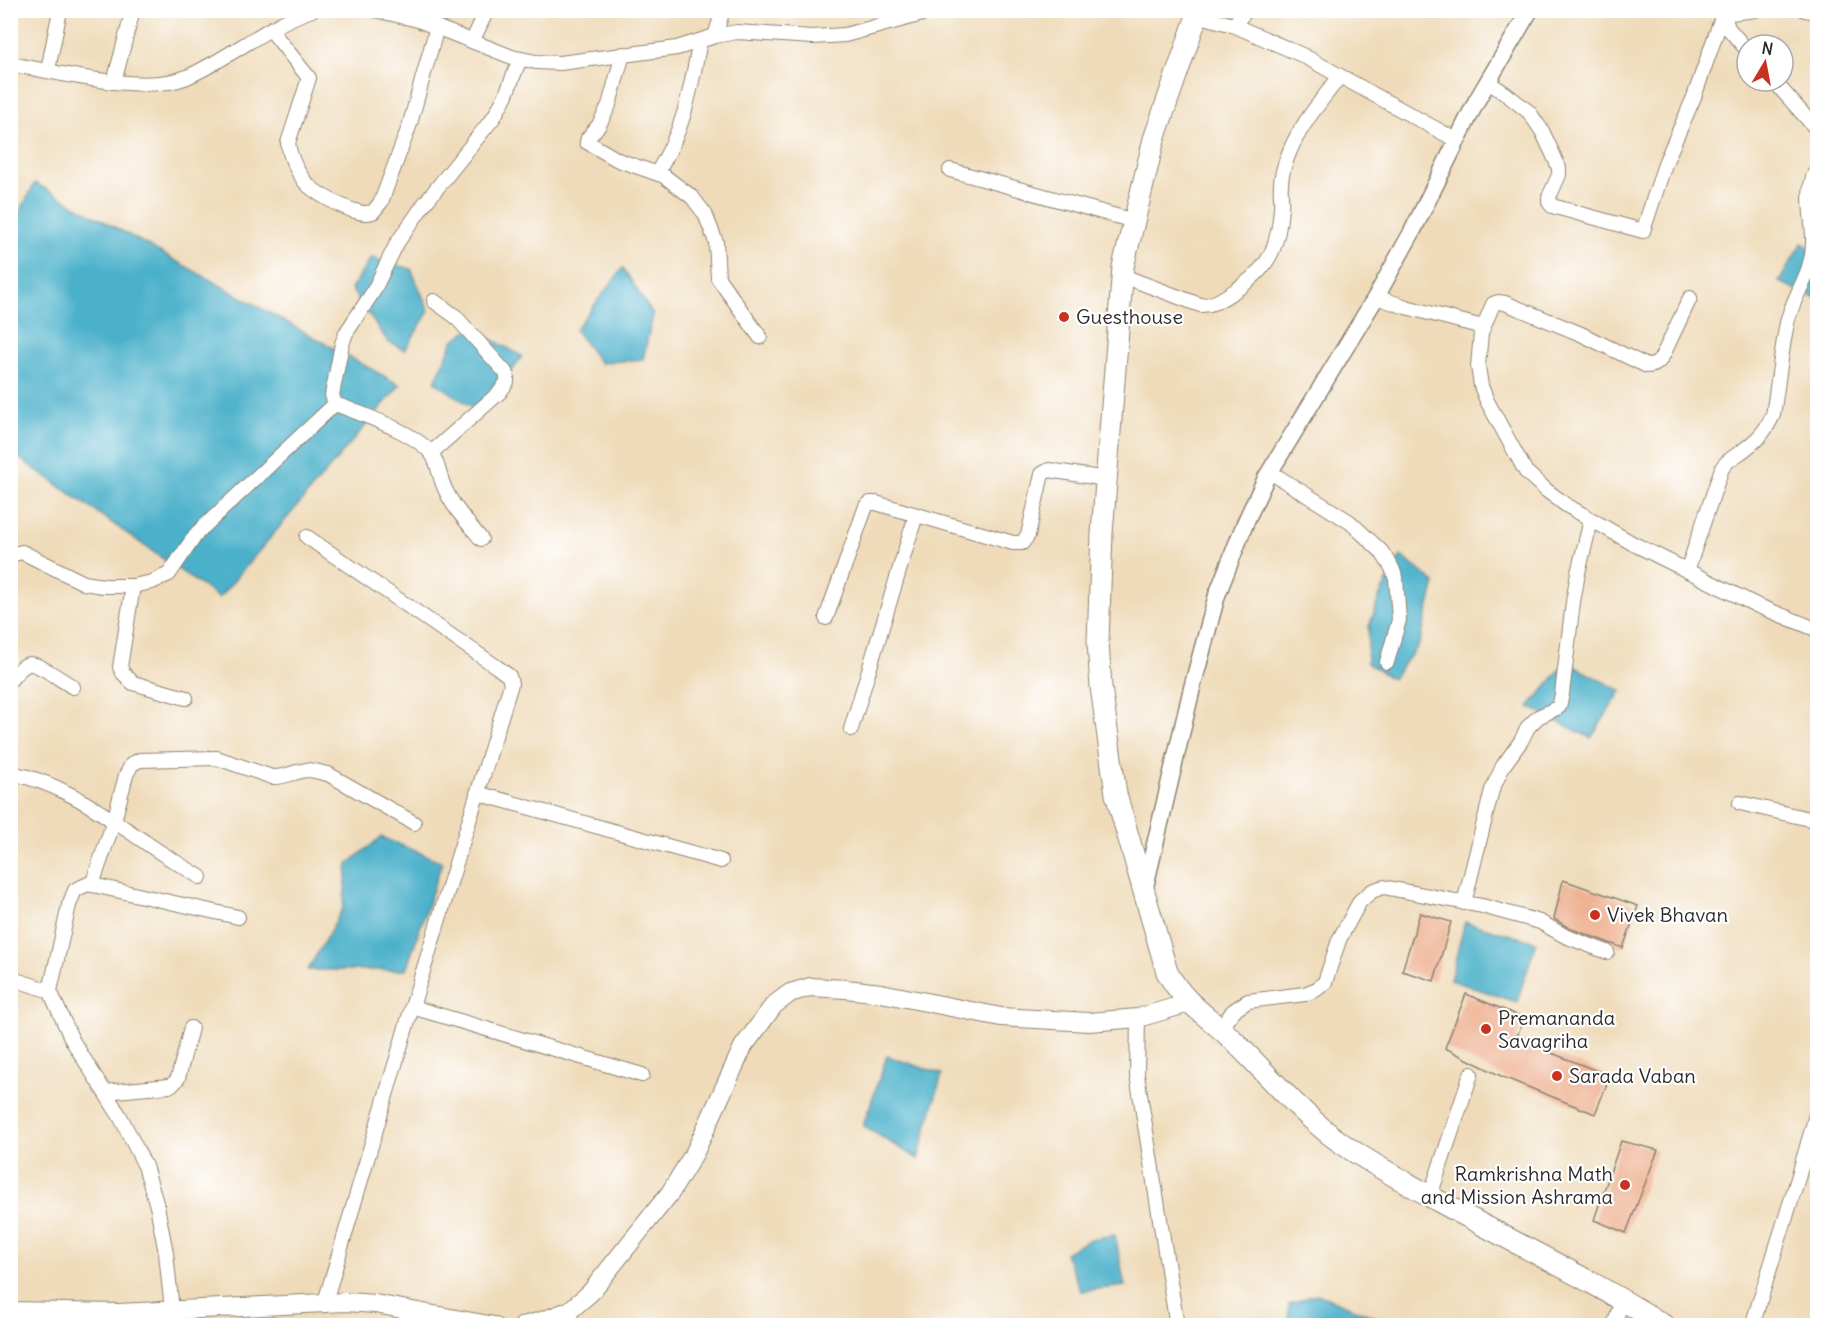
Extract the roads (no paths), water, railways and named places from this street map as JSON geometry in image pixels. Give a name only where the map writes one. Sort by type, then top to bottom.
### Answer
[{"type":"main road","points":[[1198,13],[1154,139],[1123,276],[1102,533],[1098,642],[1101,687],[1116,794],[1167,972],[1175,987],[1189,1003],[1234,1041],[1305,1114],[1335,1138],[1379,1167],[1623,1299],[1665,1326]]},
{"type":"main road","points":[[523,1326],[571,1318],[670,1193],[695,1152],[743,1047],[774,1005],[790,993],[810,987],[846,988],[1001,1017],[1089,1022],[1138,1018],[1189,1003]]},
{"type":"main road","points":[[10,1311],[113,1319],[172,1310],[325,1302],[375,1304],[494,1326]]},
{"type":"street","points":[[48,70],[60,10]]},
{"type":"street","points":[[114,82],[134,10]]},
{"type":"street","points":[[10,64],[114,82],[162,83],[185,77],[292,17],[312,10]]},
{"type":"street","points":[[375,10],[420,15],[437,27],[520,59],[560,63],[677,48],[715,36],[737,32],[812,37],[845,35],[937,10]]},
{"type":"street","points":[[472,40],[487,10]]},
{"type":"street","points":[[715,36],[723,10]]},
{"type":"street","points":[[1233,25],[1247,10]]},
{"type":"street","points":[[1144,892],[1192,688],[1217,595],[1246,521],[1270,472],[1376,297],[1412,232],[1456,140],[1530,10]]},
{"type":"street","points":[[1723,12],[1755,10]]},
{"type":"street","points":[[1805,10],[1818,12]]},
{"type":"street","points":[[1488,82],[1529,112],[1542,131],[1559,168],[1559,175],[1549,197],[1552,206],[1643,231],[1666,160],[1694,97],[1723,12]]},
{"type":"street","points":[[1723,12],[1728,28],[1735,36]]},
{"type":"street","points":[[1198,13],[1233,25],[1302,55],[1456,140]]},
{"type":"street","points":[[271,30],[309,78],[288,143],[289,154],[295,167],[307,184],[340,206],[362,213],[373,212],[381,202],[409,127],[437,27]]},
{"type":"street","points":[[657,173],[678,135],[687,107],[700,41]]},
{"type":"street","points":[[623,54],[609,105],[587,142],[618,160],[657,173],[692,197],[705,214],[716,242],[718,278],[760,337]]},
{"type":"street","points":[[335,404],[332,395],[346,333],[373,292],[391,254],[419,210],[494,117],[505,97],[520,59]]},
{"type":"street","points":[[1123,276],[1200,305],[1207,305],[1219,300],[1256,276],[1267,264],[1276,238],[1281,207],[1283,169],[1290,150],[1300,131],[1340,76]]},
{"type":"street","points":[[1785,93],[1818,131]]},
{"type":"street","points":[[1687,571],[1722,468],[1727,461],[1760,437],[1773,415],[1787,322],[1794,298],[1813,256],[1809,185],[1818,167]]},
{"type":"street","points":[[950,170],[1134,221]]},
{"type":"street","points":[[1376,297],[1479,326],[1481,333]]},
{"type":"street","points":[[1690,298],[1663,355],[1658,363],[1652,366],[1647,366],[1581,334],[1505,303],[1493,304],[1481,333],[1478,366],[1481,386],[1526,472],[1566,505],[1687,571],[1756,605],[1818,630]]},
{"type":"street","points":[[431,453],[500,392],[507,382],[505,369],[455,316],[434,301]]},
{"type":"street","points":[[335,404],[379,420],[428,449],[434,457],[445,490],[453,504],[481,539]]},
{"type":"street","points":[[10,555],[22,552],[84,583],[103,586],[134,586],[152,582],[169,574],[197,532],[335,404]]},
{"type":"street","points":[[826,618],[866,506],[870,503],[1013,543],[1022,543],[1028,535],[1042,474],[1049,470],[1106,479]]},
{"type":"street","points":[[1270,472],[1350,522],[1381,551],[1392,568],[1396,579],[1399,620],[1387,662]]},
{"type":"street","points":[[851,729],[916,514]]},
{"type":"street","points":[[1464,903],[1492,790],[1503,766],[1521,741],[1527,727],[1538,717],[1559,707],[1578,573],[1592,520]]},
{"type":"street","points":[[307,537],[509,675],[511,684],[325,1302]]},
{"type":"street","points":[[134,586],[120,667],[133,683],[186,698]]},
{"type":"street","points":[[10,680],[29,664],[37,665],[73,687]]},
{"type":"street","points":[[93,885],[126,775],[132,764],[140,760],[217,758],[272,777],[281,778],[307,770],[328,774],[414,823]]},
{"type":"street","points":[[10,773],[26,776],[65,792],[200,877]]},
{"type":"street","points":[[477,793],[721,861]]},
{"type":"street","points":[[1740,803],[1818,821]]},
{"type":"street","points":[[172,1310],[166,1253],[157,1206],[145,1166],[105,1092],[72,1040],[50,991],[69,905],[75,890],[88,884],[238,917]]},
{"type":"street","points":[[1220,1029],[1233,1011],[1248,1002],[1305,994],[1317,989],[1325,982],[1339,940],[1360,901],[1372,891],[1383,887],[1464,903],[1540,922],[1565,936],[1607,952]]},
{"type":"street","points":[[10,978],[50,991]]},
{"type":"street","points":[[412,1007],[642,1075]]},
{"type":"street","points":[[1138,1018],[1137,1075],[1177,1326]]},
{"type":"street","points":[[105,1092],[169,1086],[174,1083],[178,1078],[191,1029]]},
{"type":"street","points":[[1430,1196],[1471,1074]]},
{"type":"street","points":[[1752,1326],[1818,1108]]},
{"type":"street","points":[[1614,1326],[1623,1299]]},
{"type":"water","points":[[35,183],[400,385],[219,598],[11,452],[11,229]]},
{"type":"water","points":[[1802,243],[1817,252],[1815,298],[1779,282]]},
{"type":"water","points":[[371,258],[411,269],[429,311],[405,350],[388,342],[351,289]]},
{"type":"water","points":[[623,268],[653,315],[643,359],[600,363],[575,330]]},
{"type":"water","points":[[471,328],[522,356],[502,386],[472,407],[435,382],[453,341]]},
{"type":"water","points":[[1401,556],[1435,583],[1419,645],[1392,679],[1367,663],[1369,627],[1380,595]]},
{"type":"water","points":[[1566,662],[1621,691],[1591,738],[1529,707]]},
{"type":"water","points":[[381,837],[442,862],[406,970],[308,970],[343,908],[348,864]]},
{"type":"water","points":[[1465,922],[1536,942],[1517,1002],[1450,980]]},
{"type":"water","points":[[887,1056],[942,1074],[918,1159],[863,1126]]},
{"type":"water","points":[[1115,1235],[1125,1286],[1081,1291],[1065,1253],[1090,1239]]},
{"type":"water","points":[[1317,1294],[1383,1320],[1386,1325],[1289,1325],[1289,1304]]},
{"type":"place","name":"Guesthouse","points":[[1064,317]]},
{"type":"place","name":"Vivek Bhavan","points":[[1595,915]]},
{"type":"place","name":"Premananda Savagriha","points":[[1486,1029]]},
{"type":"place","name":"Sarada Vaban","points":[[1557,1076]]},
{"type":"place","name":"Ramkrishna Math and Mission Ashrama","points":[[1625,1185]]}]
